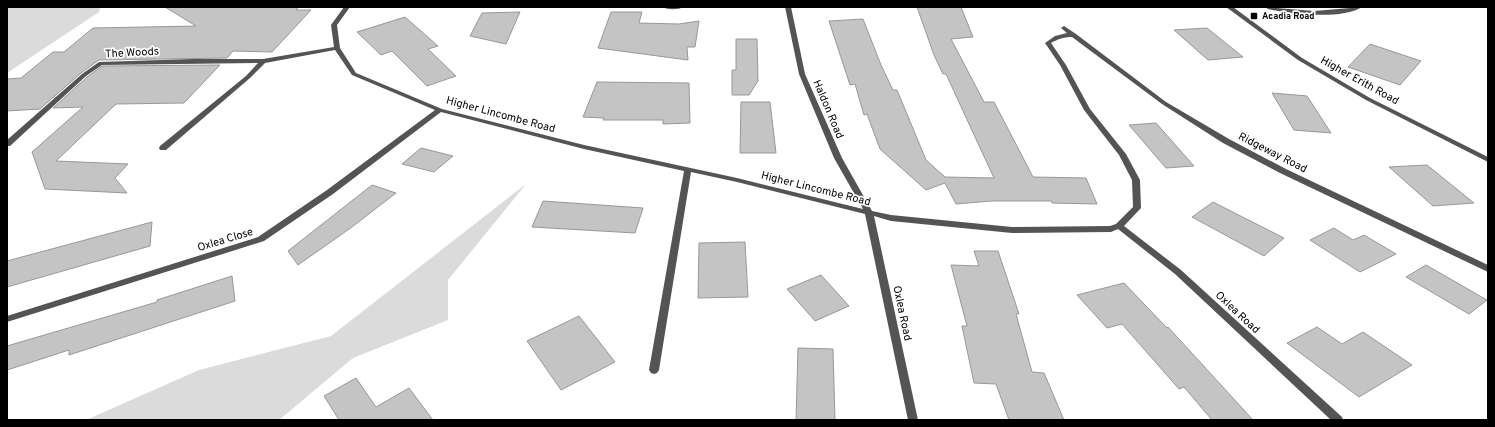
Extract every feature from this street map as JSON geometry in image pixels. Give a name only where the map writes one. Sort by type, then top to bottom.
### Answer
[{"type":"street","name":"Higher Lincombe Road","points":[[347,7],[334,24],[337,48],[354,74],[391,91],[440,110],[584,147],[891,218],[1012,230],[1111,229],[1119,226]]},
{"type":"street","points":[[666,7],[680,7]]},
{"type":"street","name":"Haldon Road","points":[[788,7],[802,74],[838,158],[869,212]]},
{"type":"street","name":"Higher Erith Road","points":[[1230,7],[1307,63],[1368,99],[1488,160]]},
{"type":"street","points":[[1268,7],[1299,12],[1326,14],[1346,11],[1359,7]]},
{"type":"street","name":"Ridgeway Road","points":[[1064,28],[1164,103],[1226,141],[1488,269]]},
{"type":"street","points":[[1074,35],[1062,35],[1055,37],[1048,43],[1063,64],[1087,110],[1122,154],[1136,180],[1137,208],[1119,226]]},
{"type":"street","name":"The Woods","points":[[7,144],[84,75],[101,63],[193,60],[263,61],[337,48]]},
{"type":"street","points":[[163,148],[248,77],[263,61]]},
{"type":"street","name":"Oxlea Close","points":[[7,319],[261,239],[330,192],[440,110]]},
{"type":"street","points":[[654,370],[688,170]]},
{"type":"street","name":"Oxlea Road","points":[[869,212],[913,420]]},
{"type":"street","name":"Oxlea Road","points":[[1119,226],[1178,272],[1338,420]]},
{"type":"shaded area","points":[[7,7],[100,7],[99,12],[7,73]]},
{"type":"shaded area","points":[[526,184],[448,280],[448,320],[353,358],[279,420],[86,420],[199,370],[331,336]]},
{"type":"building","points":[[165,7],[299,7],[296,10],[311,10],[272,52],[233,51],[227,58],[99,60],[81,73],[40,109],[7,111],[7,79],[21,78],[53,52],[64,52],[93,28],[196,26]]},
{"type":"building","points":[[917,7],[961,7],[973,37],[951,39],[984,102],[994,102],[1033,177],[1086,178],[1097,204],[1052,203],[1052,201],[991,201],[956,204],[945,183],[926,190],[880,149],[867,114],[864,115],[855,84],[850,85],[829,21],[863,19],[881,65],[893,90],[897,90],[926,160],[945,177],[994,178],[946,74],[943,74],[934,55]]},
{"type":"building","points":[[520,12],[506,44],[470,36],[482,13]]},
{"type":"building","points":[[611,12],[642,12],[639,23],[679,24],[699,21],[695,47],[687,47],[688,60],[598,48]]},
{"type":"building","points":[[405,17],[438,46],[428,49],[456,76],[427,86],[392,51],[381,55],[357,32]]},
{"type":"building","points":[[1207,28],[1243,57],[1208,60],[1174,30]]},
{"type":"building","points":[[736,39],[757,39],[758,81],[749,95],[732,95],[732,70],[736,70]]},
{"type":"building","points":[[1370,44],[1421,61],[1400,85],[1348,67]]},
{"type":"building","points":[[220,65],[184,103],[116,104],[56,161],[128,164],[115,178],[127,193],[45,189],[32,152],[83,107],[53,108],[87,77],[102,66]]},
{"type":"building","points":[[597,82],[689,83],[690,123],[663,124],[663,120],[603,120],[604,118],[583,117]]},
{"type":"building","points":[[1272,93],[1307,96],[1331,133],[1294,130]]},
{"type":"building","points":[[741,102],[770,102],[776,153],[740,153]]},
{"type":"building","points":[[1156,123],[1194,166],[1166,168],[1129,125]]},
{"type":"building","points":[[421,148],[453,156],[434,172],[402,164]]},
{"type":"building","points":[[1427,165],[1474,203],[1433,206],[1389,167]]},
{"type":"building","points":[[372,185],[396,193],[352,227],[298,265],[288,251]]},
{"type":"building","points":[[543,201],[643,208],[635,233],[532,227]]},
{"type":"building","points":[[1213,202],[1284,238],[1264,256],[1192,217]]},
{"type":"building","points":[[152,222],[150,246],[7,287],[7,261]]},
{"type":"building","points":[[1334,228],[1353,240],[1364,235],[1396,254],[1360,272],[1310,240]]},
{"type":"building","points":[[745,242],[748,297],[698,298],[699,243]]},
{"type":"building","points":[[974,251],[998,251],[1019,314],[1016,314],[1032,372],[1044,373],[1064,420],[1009,420],[996,384],[974,383],[962,326],[967,326],[951,265],[979,266]]},
{"type":"building","points":[[1426,265],[1487,300],[1469,314],[1406,277]]},
{"type":"building","points":[[821,275],[849,306],[815,321],[787,289]]},
{"type":"building","points":[[232,276],[235,301],[69,355],[69,350],[7,370],[7,346],[157,302],[157,300]]},
{"type":"building","points":[[1124,283],[1167,328],[1168,327],[1253,420],[1212,420],[1184,387],[1179,389],[1122,324],[1107,328],[1077,295]]},
{"type":"building","points":[[579,316],[615,362],[561,390],[527,341]]},
{"type":"building","points":[[1317,327],[1342,344],[1363,332],[1412,365],[1359,397],[1287,343]]},
{"type":"building","points":[[798,348],[833,349],[835,420],[796,420]]},
{"type":"building","points":[[356,378],[376,407],[409,388],[433,420],[339,420],[324,396]]},
{"type":"place","name":"Acadia Road","points":[[1254,16]]}]
